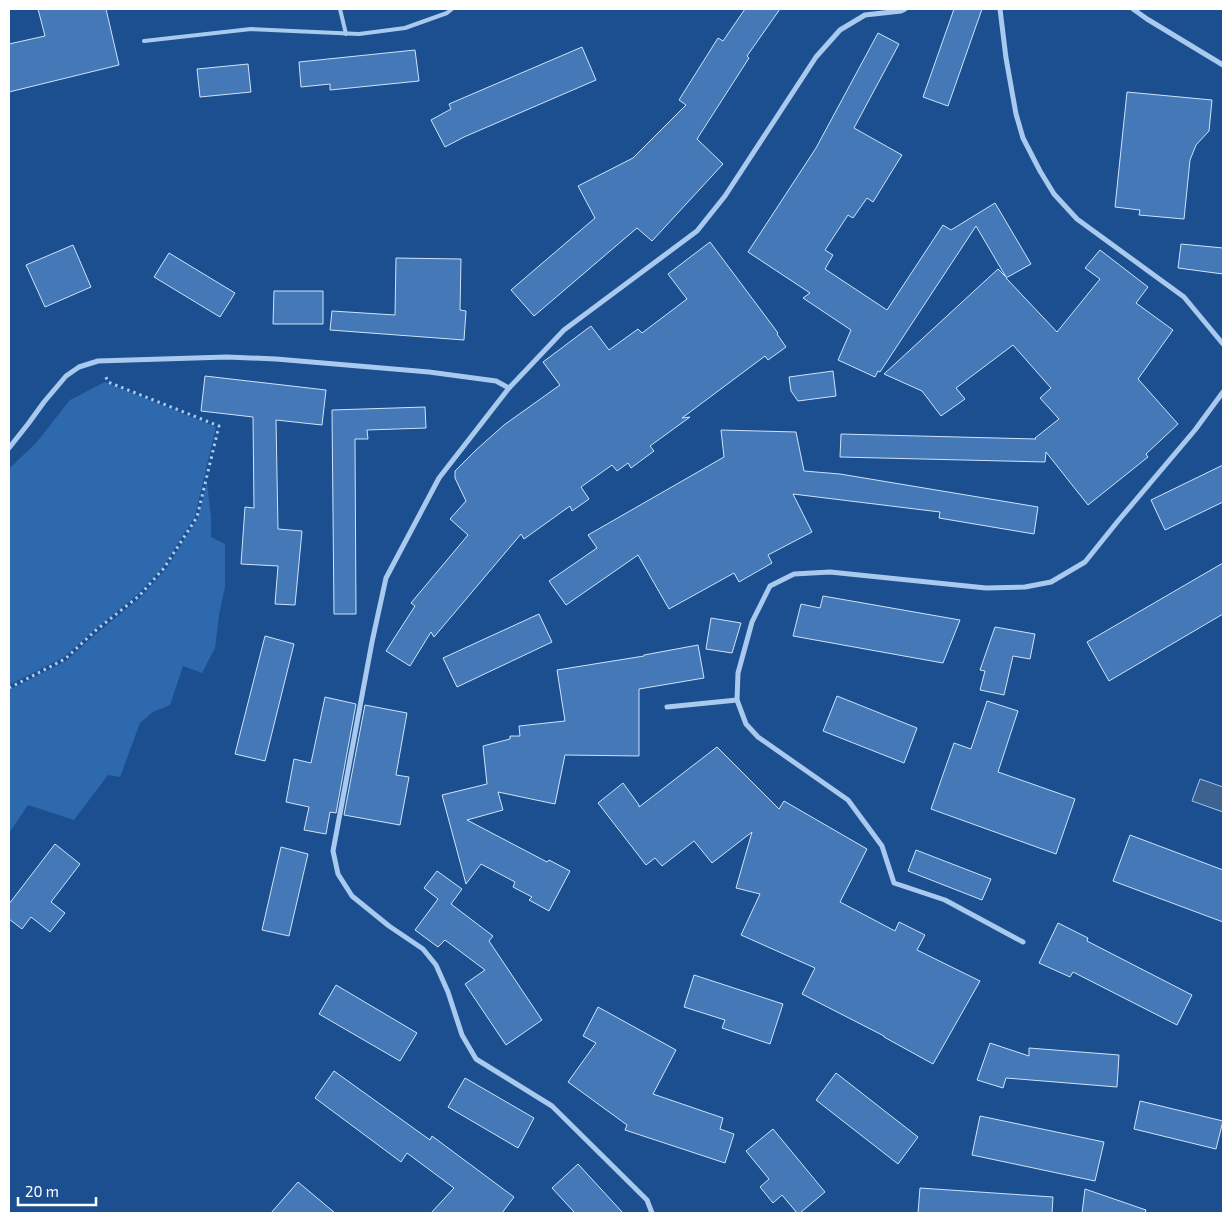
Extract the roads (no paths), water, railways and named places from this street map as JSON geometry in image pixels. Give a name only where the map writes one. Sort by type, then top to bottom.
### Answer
[{"type":"street","points":[[652,1213],[647,1200],[552,1106],[476,1059],[462,1035],[448,992],[436,965],[423,949],[389,926],[352,896],[338,874],[333,851],[370,651],[386,578],[439,478],[509,388],[564,330],[696,230],[725,196],[816,57],[840,30],[865,16],[905,9]]},
{"type":"street","points":[[1000,9],[1006,58],[1016,114],[1023,138],[1054,194],[1078,219],[1184,297],[1223,344]]},
{"type":"street","points":[[1133,9],[1223,65]]},
{"type":"street","points":[[9,448],[66,376],[79,367],[98,361],[227,358],[276,359],[429,372],[496,381],[509,388]]},
{"type":"street","points":[[1023,942],[946,900],[894,883],[882,846],[848,800],[758,737],[746,724],[737,700],[738,673],[752,622],[770,586],[794,574],[830,572],[986,588],[1025,588],[1051,582],[1085,562],[1118,520],[1195,430],[1223,392]]},
{"type":"street","points":[[667,707],[737,700]]},
{"type":"lane","points":[[340,9],[346,34]]},
{"type":"lane","points":[[144,41],[251,29],[360,34],[406,28],[452,9]]}]
